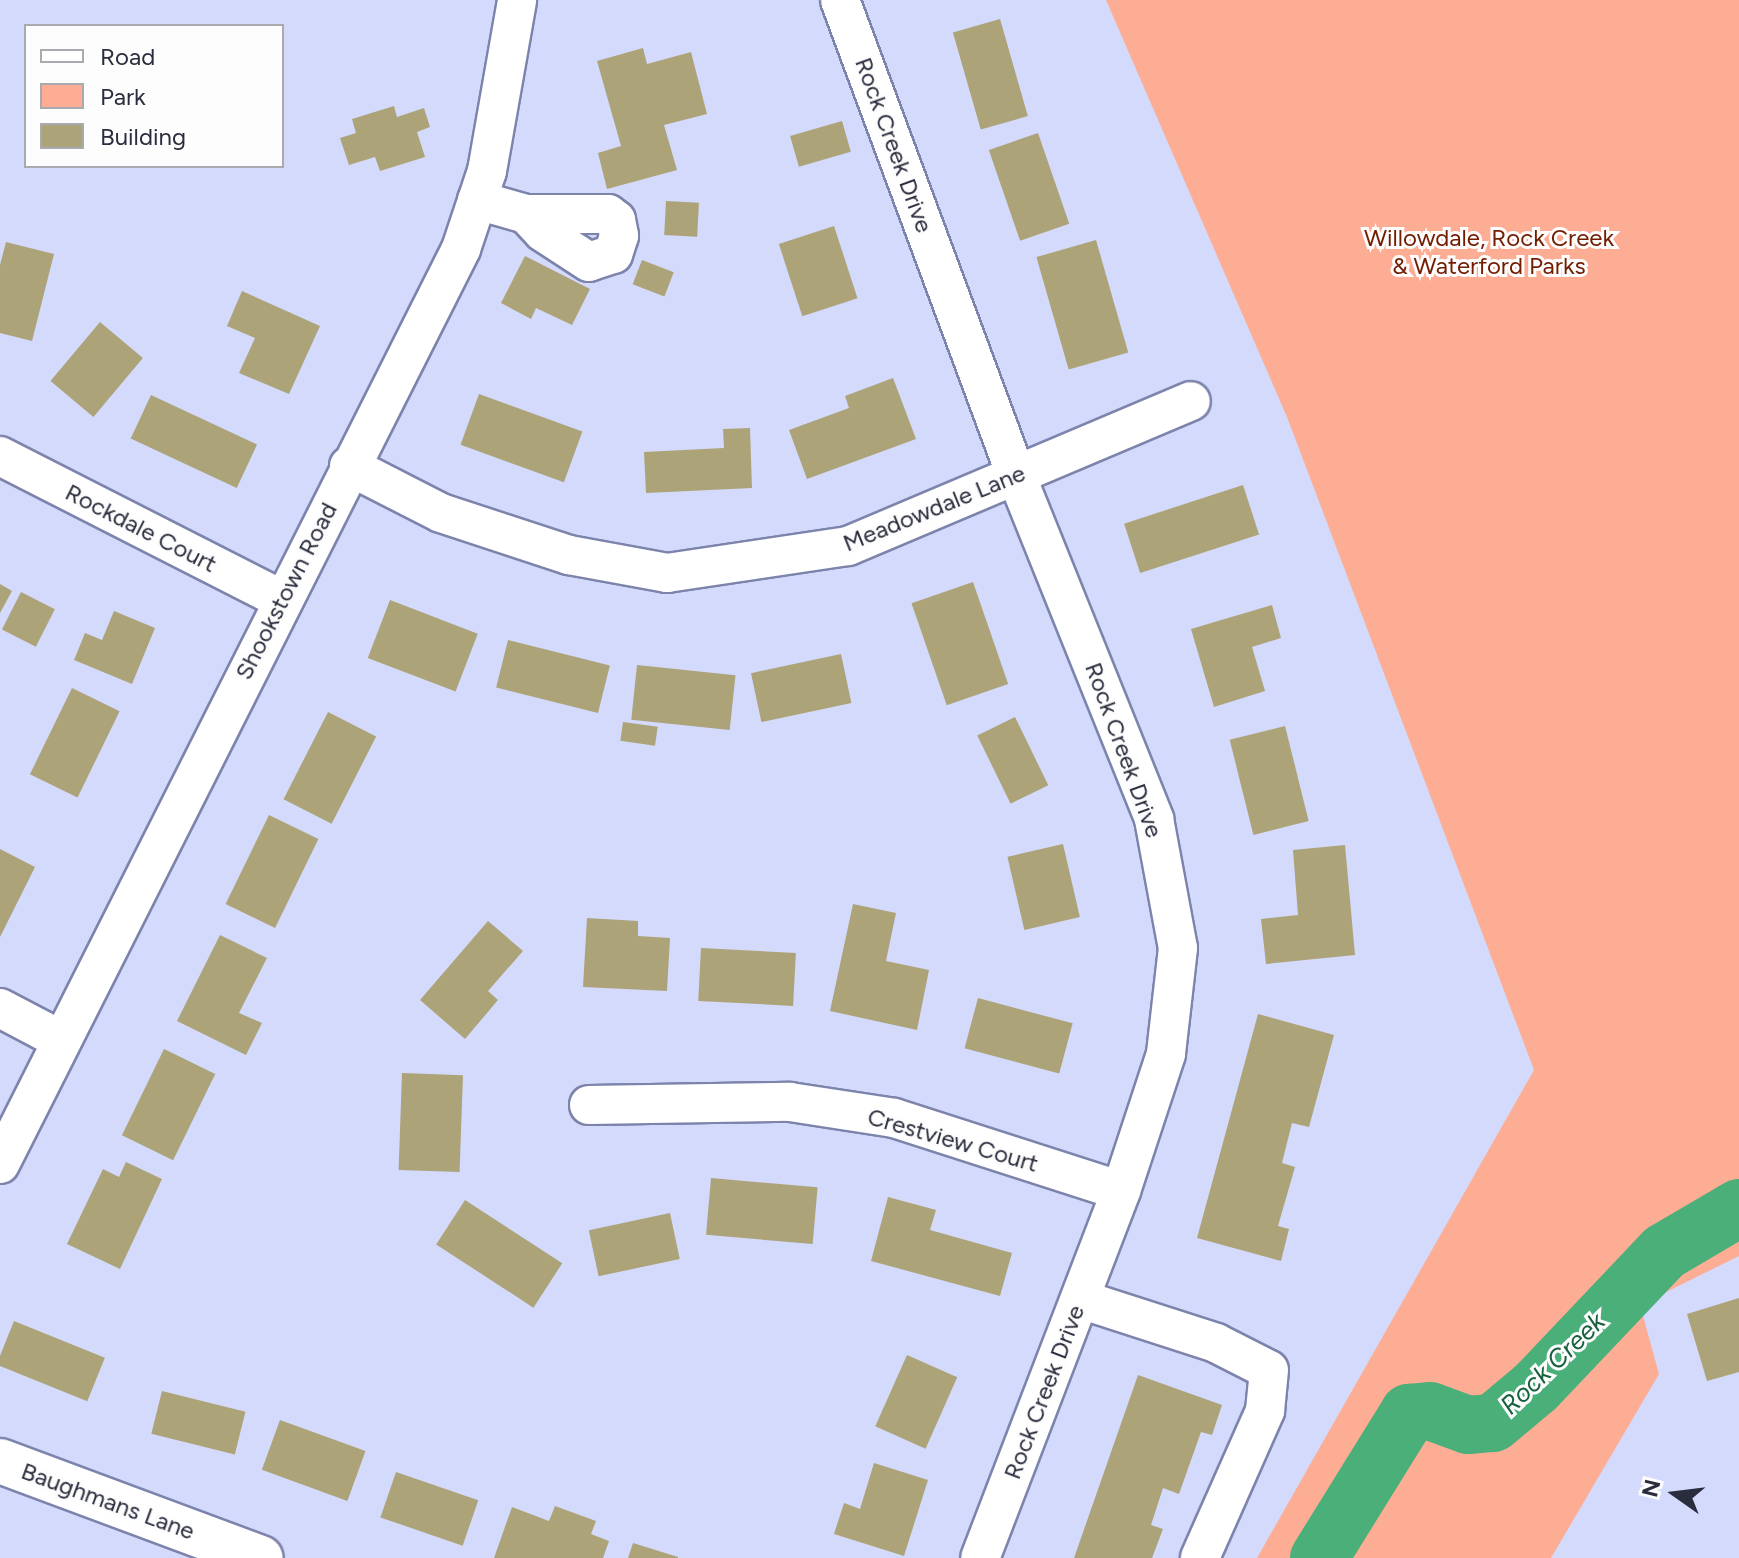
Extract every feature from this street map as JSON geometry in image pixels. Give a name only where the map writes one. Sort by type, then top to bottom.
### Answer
[{"type":"main road","name":"Baughmans Lane","points":[[0,1461],[261,1558]]},
{"type":"street","name":"Shookstown Road","points":[[0,1164],[281,599],[461,249],[477,200],[505,89],[517,0]]},
{"type":"street","name":"Rock Creek Drive","points":[[840,0],[1016,475],[1154,819],[1178,948],[1166,1054],[1121,1191],[980,1558]]},
{"type":"street","points":[[477,200],[526,214]]},
{"type":"street","name":"Meadowdale Lane","points":[[349,466],[441,513],[569,555],[667,573],[848,546],[1191,401]]},
{"type":"street","name":"Rockdale Court","points":[[0,456],[281,599]]},
{"type":"street","points":[[0,1008],[61,1040]]},
{"type":"street","name":"Crestview Court","points":[[589,1105],[790,1102],[894,1118],[1121,1191]]},
{"type":"street","points":[[1080,1299],[1216,1343],[1269,1370],[1265,1411],[1200,1558]]},
{"type":"green space","name":"Willowdale, Rock Creek & Waterford Parks","points":[[1106,0],[1739,0],[1739,1256],[1640,1305],[1659,1374],[1551,1558],[1257,1558],[1534,1070],[1287,417]]},
{"type":"building","points":[[1000,19],[1028,116],[981,130],[953,33]]},
{"type":"building","points":[[643,48],[647,64],[691,52],[707,114],[664,125],[677,170],[607,189],[598,153],[621,146],[597,61]]},
{"type":"building","points":[[394,106],[397,117],[424,108],[430,127],[417,132],[425,157],[380,171],[375,157],[349,165],[340,138],[356,133],[352,119]]},
{"type":"building","points":[[842,121],[851,152],[799,167],[790,136]]},
{"type":"building","points":[[1038,133],[1069,224],[1020,241],[989,150]]},
{"type":"building","points":[[666,201],[699,203],[697,237],[664,235]]},
{"type":"building","points":[[834,226],[857,298],[802,316],[779,244]]},
{"type":"building","points":[[1096,240],[1128,352],[1069,370],[1036,257]]},
{"type":"building","points":[[6,242],[54,254],[32,341],[0,333],[0,265]]},
{"type":"building","points":[[525,256],[590,289],[572,325],[536,308],[531,319],[501,303]]},
{"type":"building","points":[[642,260],[674,272],[664,296],[633,284]]},
{"type":"building","points":[[242,291],[320,326],[289,394],[239,373],[255,338],[227,326]]},
{"type":"building","points":[[100,322],[143,358],[93,417],[51,381]]},
{"type":"building","points":[[893,378],[916,439],[807,479],[789,430],[849,408],[845,396]]},
{"type":"building","points":[[479,394],[582,432],[564,482],[461,445]]},
{"type":"building","points":[[151,395],[257,444],[237,488],[131,439]]},
{"type":"building","points":[[750,428],[752,488],[646,493],[644,452],[724,448],[723,429]]},
{"type":"building","points":[[1243,485],[1259,534],[1140,573],[1124,524]]},
{"type":"building","points":[[973,582],[1008,684],[947,705],[912,603]]},
{"type":"building","points":[[0,584],[12,591],[0,613]]},
{"type":"building","points":[[21,592],[55,609],[36,647],[2,629]]},
{"type":"building","points":[[390,600],[478,634],[456,692],[368,658]]},
{"type":"building","points":[[1272,605],[1281,638],[1252,647],[1265,691],[1214,707],[1191,629]]},
{"type":"building","points":[[114,611],[155,628],[132,684],[74,660],[85,633],[102,640]]},
{"type":"building","points":[[508,640],[610,665],[598,713],[496,688]]},
{"type":"building","points":[[841,654],[851,703],[761,722],[751,673]]},
{"type":"building","points":[[637,665],[735,675],[730,730],[631,720]]},
{"type":"building","points":[[72,688],[120,711],[78,798],[30,774]]},
{"type":"building","points":[[328,712],[376,737],[332,824],[284,799]]},
{"type":"building","points":[[1015,717],[1048,785],[1011,804],[977,735]]},
{"type":"building","points":[[623,722],[658,727],[655,746],[620,741]]},
{"type":"building","points":[[1285,726],[1309,821],[1253,835],[1230,740]]},
{"type":"building","points":[[269,815],[318,839],[275,928],[226,904]]},
{"type":"building","points":[[1063,844],[1080,917],[1024,930],[1007,857]]},
{"type":"building","points":[[1345,845],[1355,955],[1266,964],[1261,919],[1298,915],[1293,850]]},
{"type":"building","points":[[0,849],[35,867],[0,937]]},
{"type":"building","points":[[853,904],[896,913],[886,961],[929,970],[917,1030],[830,1011]]},
{"type":"building","points":[[587,918],[638,921],[638,936],[670,938],[667,991],[583,987]]},
{"type":"building","points":[[488,921],[523,951],[488,991],[498,1000],[465,1039],[420,1000]]},
{"type":"building","points":[[220,935],[267,958],[239,1013],[262,1023],[246,1055],[177,1021]]},
{"type":"building","points":[[701,948],[796,953],[793,1006],[698,1001]]},
{"type":"building","points":[[978,998],[1073,1023],[1059,1074],[965,1048]]},
{"type":"building","points":[[1258,1014],[1334,1035],[1309,1127],[1292,1123],[1282,1163],[1295,1167],[1278,1226],[1289,1229],[1281,1261],[1197,1238]]},
{"type":"building","points":[[164,1049],[215,1074],[173,1160],[122,1135]]},
{"type":"building","points":[[402,1073],[463,1075],[460,1172],[399,1170]]},
{"type":"building","points":[[126,1162],[162,1179],[120,1269],[67,1244],[103,1169],[119,1177]]},
{"type":"building","points":[[711,1178],[818,1187],[813,1244],[706,1235]]},
{"type":"building","points":[[888,1197],[936,1210],[930,1230],[1012,1253],[1000,1296],[871,1261]]},
{"type":"building","points":[[465,1200],[562,1263],[533,1308],[436,1244]]},
{"type":"building","points":[[670,1213],[680,1259],[599,1276],[589,1230]]},
{"type":"building","points":[[1739,1298],[1739,1372],[1707,1381],[1687,1314]]},
{"type":"building","points":[[14,1321],[105,1358],[87,1401],[0,1366],[0,1356]]},
{"type":"building","points":[[907,1355],[957,1377],[926,1449],[875,1426]]},
{"type":"building","points":[[1138,1375],[1222,1405],[1212,1435],[1201,1432],[1179,1494],[1163,1488],[1151,1525],[1163,1529],[1152,1558],[1074,1558]]},
{"type":"building","points":[[162,1391],[245,1412],[235,1454],[151,1434]]},
{"type":"building","points":[[280,1420],[366,1451],[347,1501],[262,1470]]},
{"type":"building","points":[[874,1463],[928,1480],[904,1556],[834,1534],[844,1503],[860,1509]]},
{"type":"building","points":[[396,1472],[478,1500],[463,1546],[380,1517]]},
{"type":"building","points":[[555,1506],[596,1521],[591,1534],[609,1541],[603,1558],[494,1558],[512,1507],[549,1521]]},
{"type":"building","points":[[633,1543],[678,1557],[678,1558],[628,1558]]},
{"type":"waterway","name":"Rock Creek","points":[[1319,1558],[1409,1413],[1430,1411],[1468,1425],[1493,1423],[1536,1387],[1664,1252],[1739,1208]]}]
